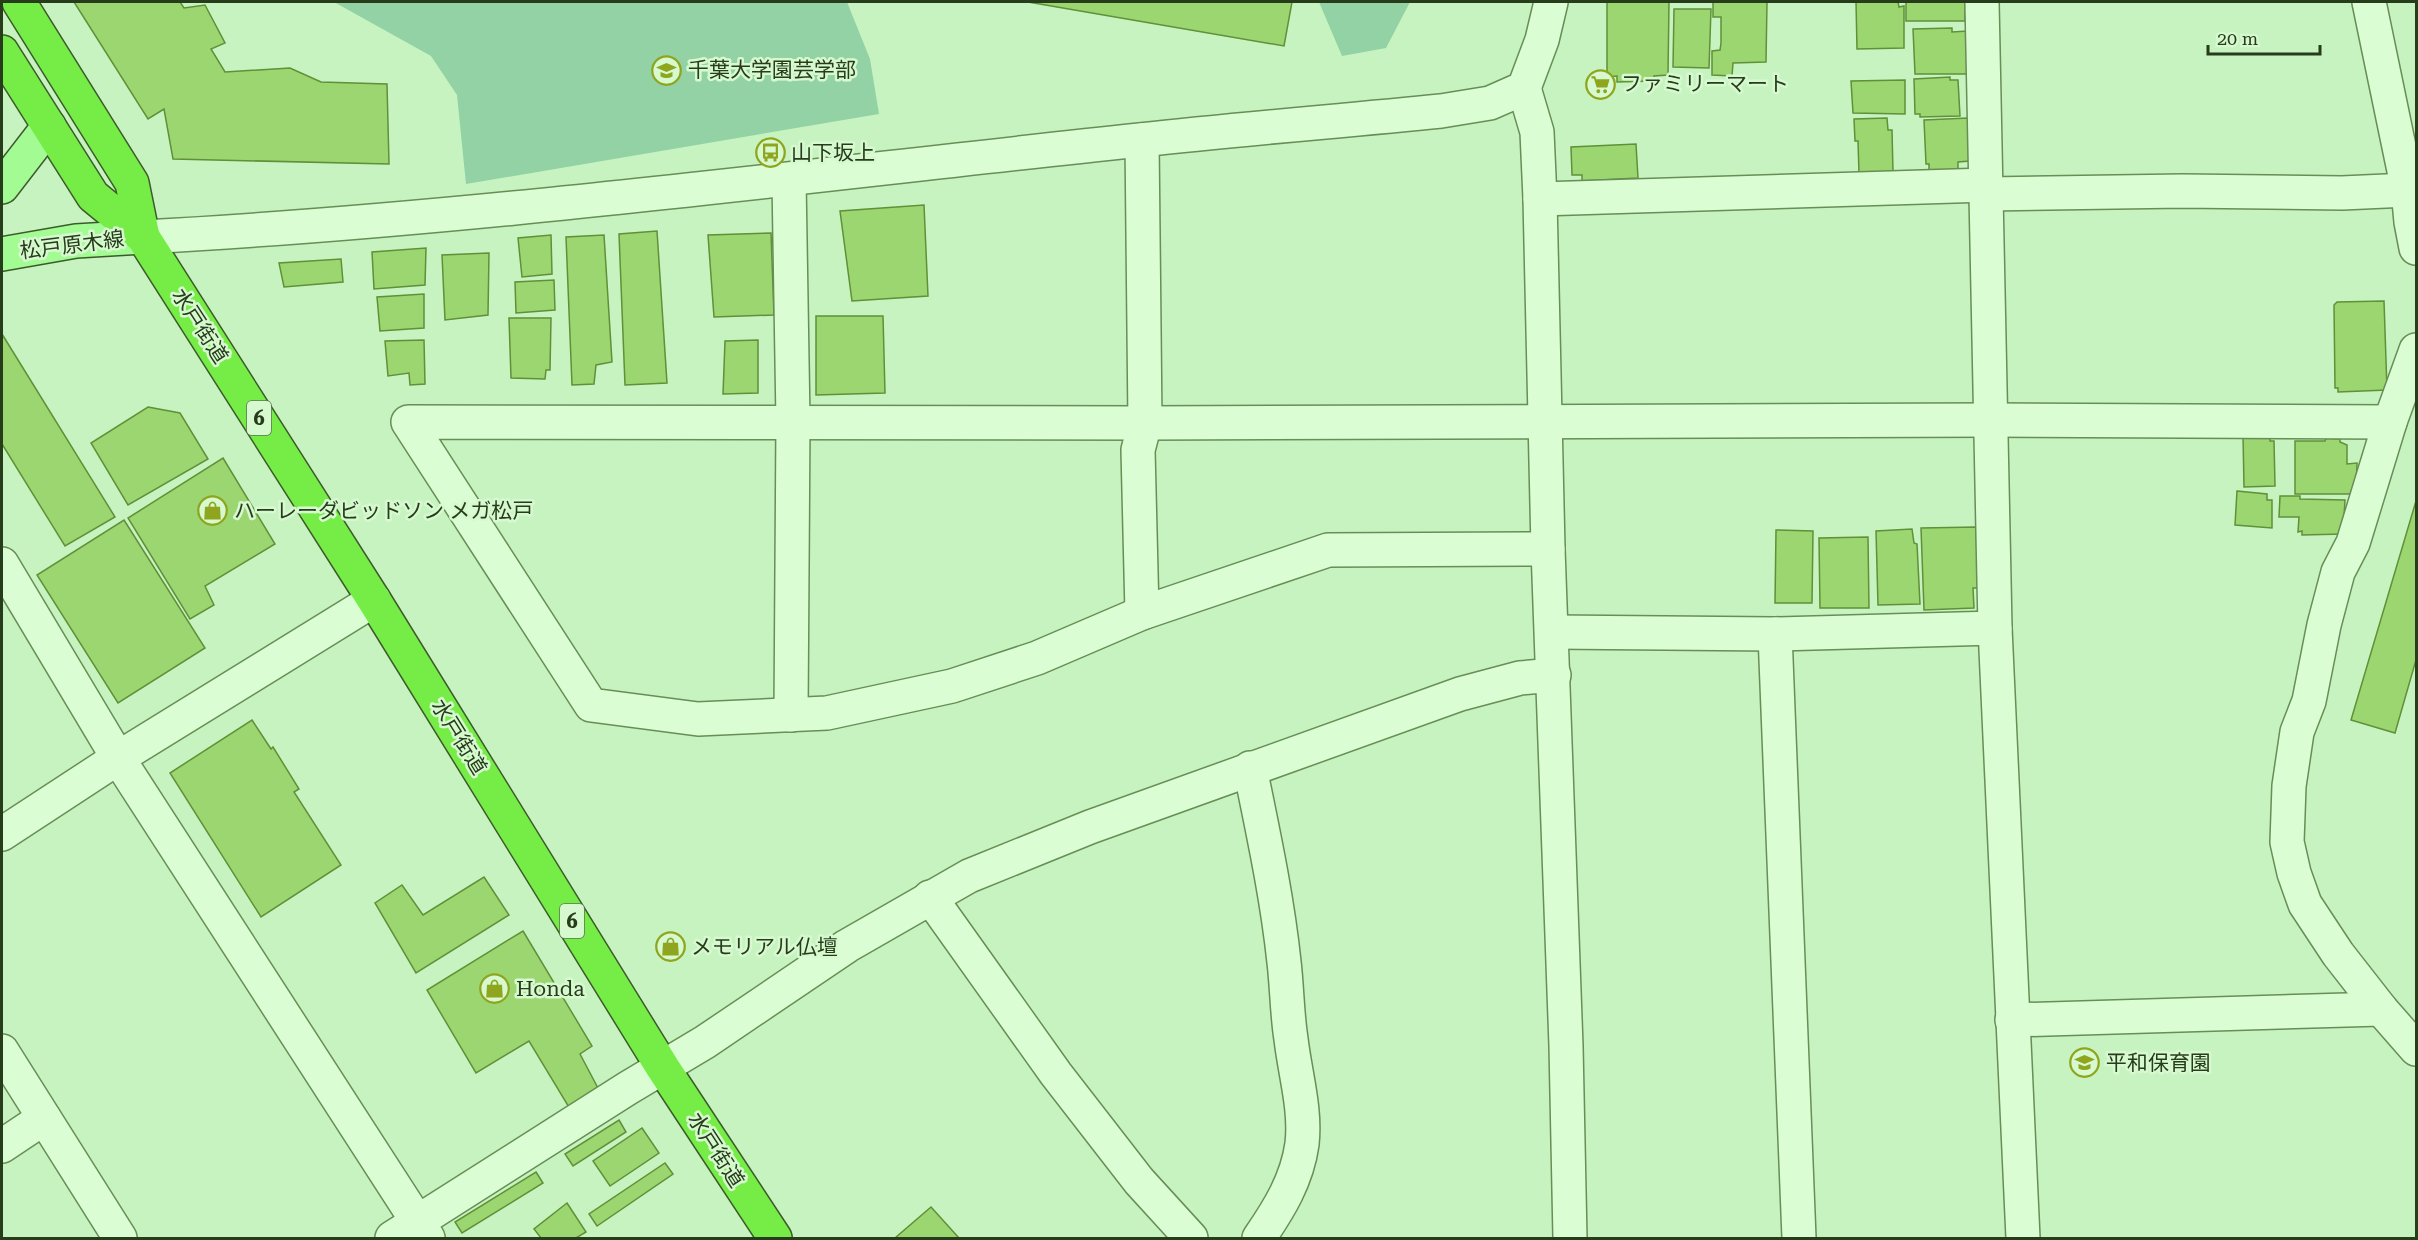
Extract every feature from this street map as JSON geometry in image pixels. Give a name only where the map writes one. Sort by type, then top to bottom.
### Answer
[{"type":"highway","name":"水戸街道","points":[[19,2],[132,183],[143,237]]},
{"type":"highway","name":"水戸街道","points":[[2,52],[93,196],[143,237],[374,600],[663,1068],[775,1239]]},
{"type":"main road","points":[[2,187],[49,126]]},
{"type":"main road","name":"松戸原木線","points":[[2,254],[76,241],[143,237]]},
{"type":"street","points":[[1551,2],[1542,40],[1524,88],[1537,132],[1540,199],[1548,549],[1566,1046],[1570,1239]]},
{"type":"street","points":[[1982,2],[1995,628],[2023,1239]]},
{"type":"street","points":[[2369,2],[2408,190],[2416,248]]},
{"type":"street","points":[[143,237],[444,214],[789,180],[1142,140],[1441,111],[1490,103],[1524,88]]},
{"type":"street","points":[[1142,140],[1145,423],[1138,450],[1142,613]]},
{"type":"street","points":[[789,180],[793,421],[791,715]]},
{"type":"street","points":[[1540,199],[1987,190],[2342,193],[2408,190]]},
{"type":"street","points":[[2416,350],[2390,422],[2353,543],[2338,572],[2324,625],[2309,701],[2297,732],[2289,786],[2287,842],[2294,873],[2306,904],[2338,954],[2416,1049]]},
{"type":"street","points":[[1548,549],[1328,550],[1142,613],[1036,658],[952,686],[827,713],[698,719],[591,705],[408,422],[1145,423],[1991,420],[2390,422]]},
{"type":"street","points":[[2,564],[118,758],[412,1233],[609,1100],[663,1068],[847,946],[969,876],[1068,836],[1250,768],[1460,694],[1520,678],[1554,675]]},
{"type":"street","points":[[2,834],[118,758],[374,600]]},
{"type":"street","points":[[1552,632],[1775,634],[1995,628]]},
{"type":"street","points":[[1775,634],[1799,1239]]},
{"type":"street","points":[[1250,768],[1274,888],[1285,963],[1290,1037],[1303,1119],[1302,1144],[1296,1172],[1281,1206],[1259,1239]]},
{"type":"street","points":[[930,897],[1056,1074],[1139,1181],[1191,1239]]},
{"type":"street","points":[[2012,1020],[2381,1009]]},
{"type":"street","points":[[2,1051],[120,1239]]},
{"type":"street","points":[[2,1146],[44,1118]]},
{"type":"green space","name":"千葉大学園芸学部","points":[[334,2],[847,2],[870,59],[879,114],[466,184],[457,95],[431,56]]},
{"type":"green space","points":[[1319,2],[1410,2],[1386,48],[1342,56]]},
{"type":"building","points":[[74,2],[180,2],[184,8],[205,5],[225,43],[211,49],[225,72],[290,68],[321,82],[387,84],[389,164],[173,159],[164,109],[148,119]]},
{"type":"building","points":[[1028,2],[1292,2],[1284,46]]},
{"type":"building","points":[[1607,2],[1669,2],[1668,75],[1654,76],[1654,81],[1617,82],[1617,76],[1607,77]]},
{"type":"building","points":[[1713,2],[1767,2],[1766,62],[1733,63],[1732,76],[1712,75],[1712,51],[1720,50],[1721,43],[1721,17],[1713,17]]},
{"type":"building","points":[[1856,2],[1898,2],[1899,7],[1904,6],[1904,48],[1857,49]]},
{"type":"building","points":[[1906,2],[1965,2],[1965,21],[1906,21]]},
{"type":"building","points":[[1674,9],[1711,9],[1709,68],[1673,67]]},
{"type":"building","points":[[1952,28],[1952,32],[1968,31],[1969,74],[1915,74],[1913,29]]},
{"type":"building","points":[[1950,77],[1950,80],[1958,80],[1960,116],[1920,117],[1920,114],[1915,114],[1914,79]]},
{"type":"building","points":[[1905,80],[1905,114],[1853,113],[1851,81]]},
{"type":"building","points":[[1887,118],[1888,130],[1892,130],[1893,172],[1859,173],[1858,141],[1855,141],[1854,119]]},
{"type":"building","points":[[1968,118],[1970,161],[1958,162],[1958,169],[1929,171],[1929,164],[1926,164],[1924,120]]},
{"type":"building","points":[[1636,144],[1638,178],[1582,181],[1582,175],[1572,175],[1571,147]]},
{"type":"building","points":[[924,205],[928,296],[852,301],[840,211]]},
{"type":"building","points":[[657,231],[667,383],[625,385],[619,234]]},
{"type":"building","points":[[771,233],[774,315],[714,317],[708,235]]},
{"type":"building","points":[[551,235],[552,274],[522,277],[518,238]]},
{"type":"building","points":[[604,235],[612,362],[596,365],[594,384],[572,385],[566,237]]},
{"type":"building","points":[[426,248],[425,285],[374,289],[372,252]]},
{"type":"building","points":[[489,253],[488,315],[445,320],[442,255]]},
{"type":"building","points":[[341,259],[343,282],[284,287],[279,263]]},
{"type":"building","points":[[554,280],[555,310],[516,313],[515,282]]},
{"type":"building","points":[[424,294],[424,328],[380,331],[377,297]]},
{"type":"building","points":[[2384,301],[2387,390],[2338,392],[2338,388],[2335,388],[2334,305],[2337,302]]},
{"type":"building","points":[[816,316],[883,316],[885,393],[816,395]]},
{"type":"building","points":[[509,318],[551,318],[550,370],[546,370],[545,379],[511,378]]},
{"type":"building","points":[[2,334],[115,517],[65,546],[2,444]]},
{"type":"building","points":[[424,340],[425,384],[410,385],[409,373],[388,376],[385,341]]},
{"type":"building","points":[[758,340],[758,393],[723,394],[725,341]]},
{"type":"building","points":[[148,407],[180,413],[208,459],[128,505],[91,443]]},
{"type":"building","points":[[2243,435],[2270,435],[2270,441],[2274,441],[2275,486],[2244,487]]},
{"type":"building","points":[[2326,438],[2340,439],[2340,442],[2347,445],[2347,464],[2357,463],[2356,494],[2295,494],[2295,441],[2325,441]]},
{"type":"building","points":[[223,458],[275,544],[205,586],[214,605],[190,619],[128,518]]},
{"type":"building","points":[[2237,491],[2267,494],[2267,500],[2272,500],[2272,528],[2235,525]]},
{"type":"building","points":[[2280,496],[2345,500],[2343,534],[2302,535],[2302,531],[2298,532],[2299,517],[2279,517]]},
{"type":"building","points":[[2416,501],[2416,660],[2395,733],[2351,720]]},
{"type":"building","points":[[124,520],[205,648],[118,703],[37,575]]},
{"type":"building","points":[[1976,527],[1978,588],[1973,588],[1974,608],[1924,610],[1921,528]]},
{"type":"building","points":[[1912,529],[1914,543],[1917,544],[1920,604],[1878,605],[1876,531]]},
{"type":"building","points":[[1776,530],[1813,531],[1812,603],[1775,603]]},
{"type":"building","points":[[1868,537],[1869,608],[1820,608],[1819,538]]},
{"type":"building","points":[[252,720],[271,749],[273,747],[299,789],[294,792],[341,865],[261,917],[170,773]]},
{"type":"building","points":[[484,877],[509,915],[416,973],[375,903],[402,885],[423,915]]},
{"type":"building","points":[[523,931],[592,1046],[580,1054],[599,1090],[570,1109],[529,1041],[476,1073],[427,990]]},
{"type":"building","points":[[619,1120],[626,1132],[573,1166],[565,1154]]},
{"type":"building","points":[[642,1128],[659,1153],[610,1186],[593,1161]]},
{"type":"building","points":[[665,1163],[673,1174],[597,1226],[589,1214]]},
{"type":"building","points":[[536,1172],[543,1183],[462,1233],[455,1222]]},
{"type":"building","points":[[567,1203],[586,1232],[576,1238],[541,1238],[534,1229]]},
{"type":"building","points":[[931,1207],[959,1238],[895,1238]]},
{"type":"place","name":"千葉大学園芸学部","points":[[667,70]]},
{"type":"place","name":"ファミリーマート","points":[[1600,84]]},
{"type":"place","name":"山下坂上","points":[[770,153]]},
{"type":"place","name":"ハーレーダビッドソン メガ松戸","points":[[213,511]]},
{"type":"place","name":"メモリアル仏壇","points":[[670,947]]},
{"type":"place","name":"Honda","points":[[495,989]]},
{"type":"place","name":"平和保育園","points":[[2085,1063]]}]
